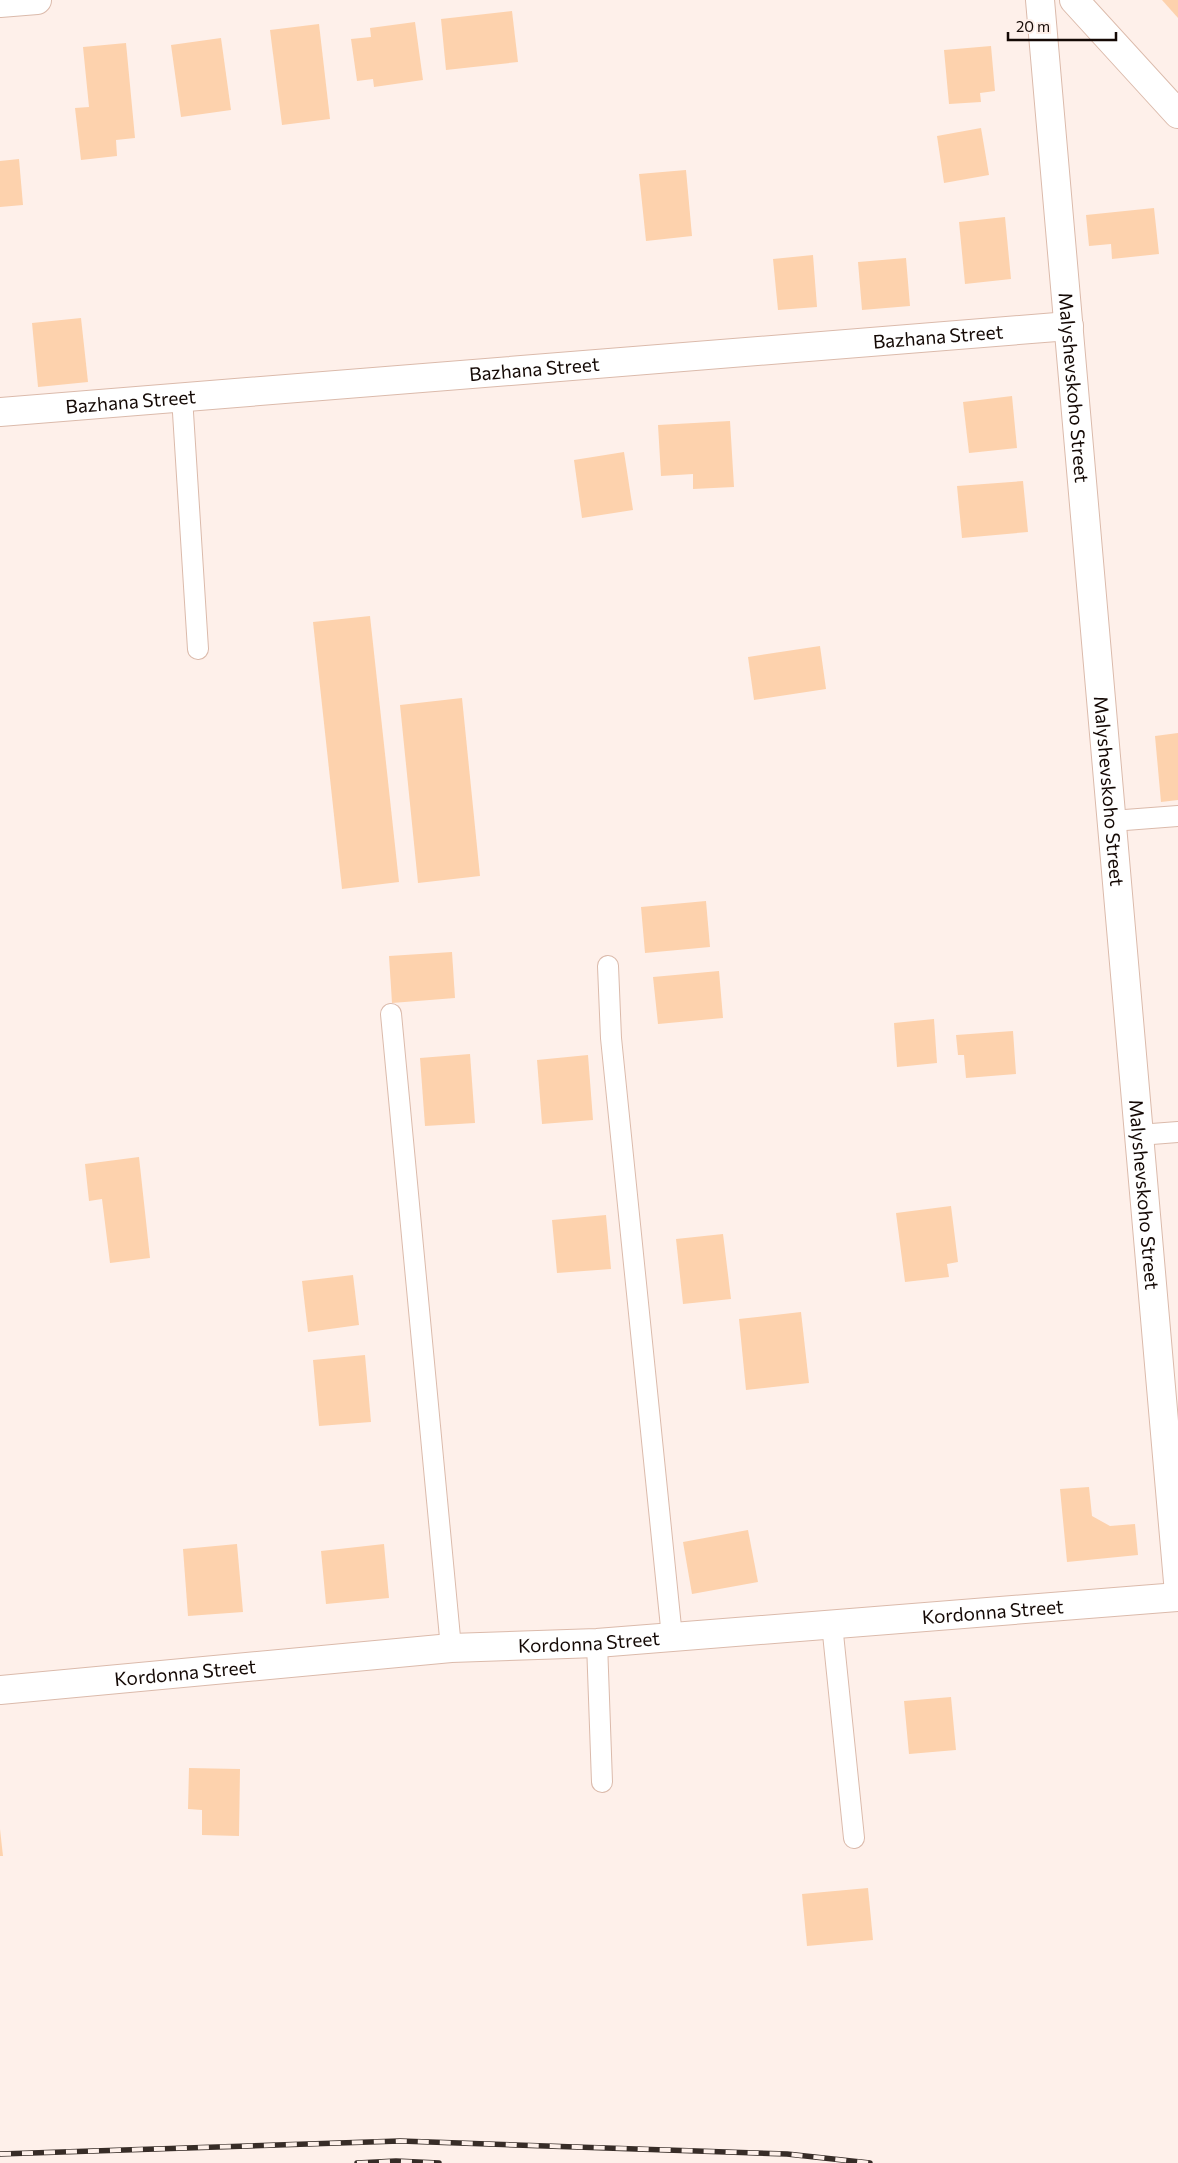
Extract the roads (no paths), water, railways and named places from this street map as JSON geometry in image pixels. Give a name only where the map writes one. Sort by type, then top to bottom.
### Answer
[{"type":"street","points":[[0,2],[37,0]]},
{"type":"street","name":"Malyshevskoho Street","points":[[1040,0],[1178,1582]]},
{"type":"street","points":[[1074,0],[1178,114]]},
{"type":"street","name":"Bazhana Street","points":[[0,412],[1069,326]]},
{"type":"street","name":"Kordonna Street","points":[[0,1690],[451,1648],[597,1643],[1178,1597]]},
{"type":"lane","points":[[182,397],[198,649]]},
{"type":"lane","points":[[1112,821],[1178,816]]},
{"type":"lane","points":[[608,966],[611,1038],[672,1637]]},
{"type":"lane","points":[[391,1014],[451,1648]]},
{"type":"lane","points":[[1139,1135],[1178,1132]]},
{"type":"lane","points":[[832,1624],[854,1838]]},
{"type":"lane","points":[[597,1643],[602,1782]]},
{"type":"railway","points":[[0,2154],[400,2141],[787,2154],[870,2163]]},
{"type":"railway","points":[[357,2163],[396,2161],[439,2163]]}]
